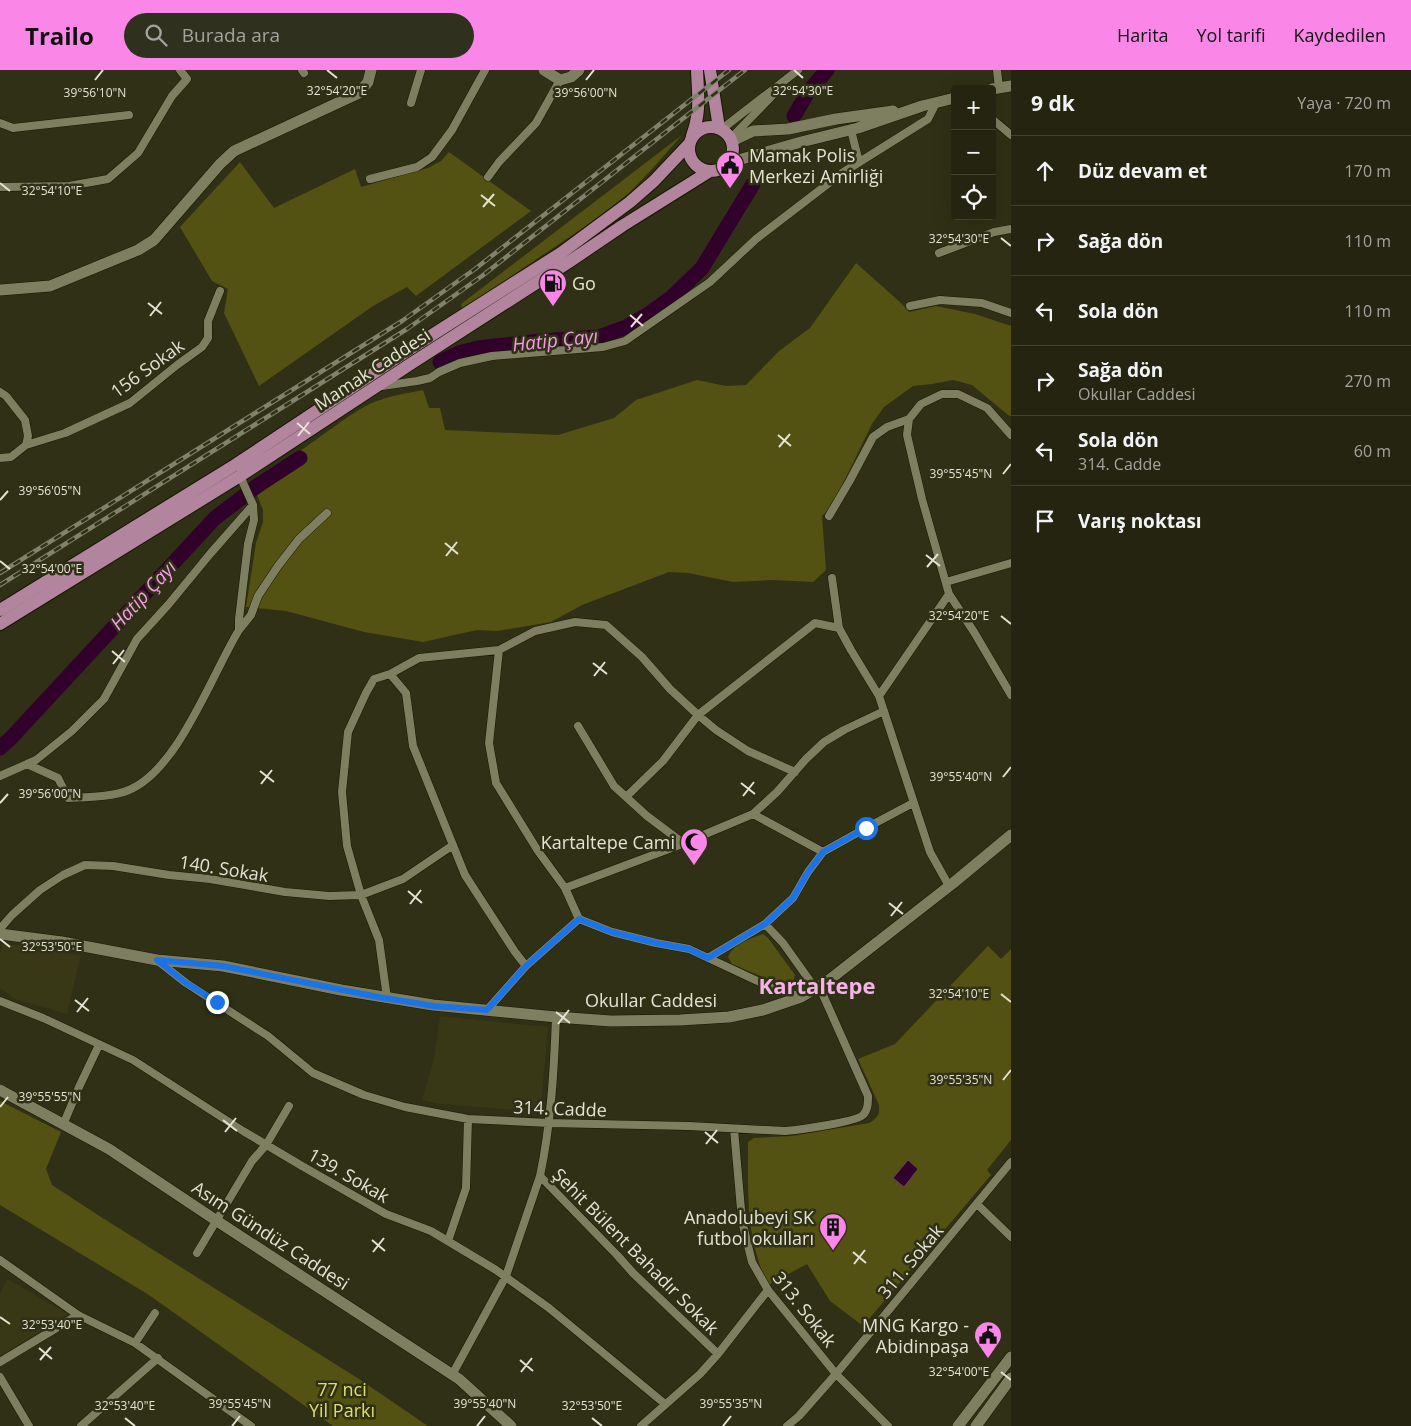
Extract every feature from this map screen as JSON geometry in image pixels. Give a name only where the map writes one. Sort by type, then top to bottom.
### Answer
[{"type":"main road","name":"Mamak Caddesi","points":[[0,610],[234,465],[561,253],[630,202],[654,181],[690,141],[699,111],[697,70]]},
{"type":"main road","points":[[710,70],[726,134],[733,151],[728,163],[717,170],[710,171],[698,167],[688,151],[690,141],[696,132],[707,126],[726,134]]},
{"type":"main road","name":"Mamak Caddesi","points":[[0,624],[240,476],[622,226],[710,171]]},
{"type":"street","points":[[0,187],[69,186],[108,179],[138,153],[172,96],[187,79],[180,70]]},
{"type":"street","points":[[0,290],[50,286],[138,250],[154,240],[220,164],[234,151],[359,93],[368,82],[371,70]]},
{"type":"street","points":[[411,103],[421,70]]},
{"type":"street","points":[[370,179],[417,167],[432,157],[452,130],[485,70]]},
{"type":"street","points":[[544,70],[560,80]]},
{"type":"street","points":[[488,177],[499,162],[536,123],[560,80],[580,70]]},
{"type":"street","points":[[997,70],[996,89],[1011,86]]},
{"type":"street","points":[[726,134],[795,72]]},
{"type":"street","points":[[726,134],[795,72]]},
{"type":"street","points":[[726,134],[788,129],[836,119],[922,106],[951,99]]},
{"type":"street","points":[[377,387],[430,378],[460,363],[492,356],[603,347],[625,341],[710,282],[756,239],[842,173],[928,119],[936,103]]},
{"type":"street","points":[[728,163],[851,130],[922,106]]},
{"type":"street","points":[[0,123],[14,128],[129,115]]},
{"type":"street","points":[[996,123],[1011,136]]},
{"type":"street","points":[[851,130],[859,162]]},
{"type":"street","points":[[939,253],[994,232],[1011,229]]},
{"type":"street","name":"156 Sokak","points":[[0,458],[11,457],[26,445],[65,433],[130,403],[202,347],[208,338],[208,321],[220,291]]},
{"type":"street","points":[[910,306],[940,300],[982,303],[1011,313]]},
{"type":"street","points":[[0,392],[6,396],[25,420],[28,436],[26,445]]},
{"type":"street","points":[[829,516],[874,437],[887,427],[909,419],[921,404],[942,394],[958,394],[988,408],[1011,435]]},
{"type":"street","points":[[909,419],[907,435],[922,499],[949,594],[1011,695]]},
{"type":"street","points":[[239,630],[248,544],[254,520],[252,502],[240,476]]},
{"type":"street","points":[[0,776],[36,760],[72,731],[104,699],[137,639],[168,605],[252,502]]},
{"type":"street","points":[[27,764],[58,778],[68,798],[117,797],[145,780],[162,766],[187,727],[239,630],[251,615],[258,596],[299,539],[327,513]]},
{"type":"street","points":[[946,582],[1011,562]]},
{"type":"street","points":[[832,578],[839,628],[879,696],[930,852],[949,886]]},
{"type":"street","points":[[879,696],[949,594]]},
{"type":"street","points":[[387,998],[379,940],[361,896],[348,846],[342,792],[348,732],[374,679],[390,674],[419,658],[498,650],[535,631],[575,622],[606,625],[642,657],[670,689],[716,730],[748,751],[795,772]]},
{"type":"street","points":[[626,797],[663,761],[698,715],[815,623],[839,628]]},
{"type":"street","points":[[498,650],[489,744],[496,783],[538,851],[565,888],[579,919],[612,932],[689,949],[770,987],[801,997]]},
{"type":"street","points":[[390,674],[406,694],[413,746],[466,875],[526,966]]},
{"type":"street","points":[[565,888],[753,814],[777,792],[824,742],[884,711]]},
{"type":"street","points":[[578,726],[614,786],[647,816],[683,843]]},
{"type":"street","points":[[708,958],[765,924],[793,898],[808,872],[823,852],[913,804]]},
{"type":"street","points":[[753,814],[823,852]]},
{"type":"street","name":"Okullar Caddesi","points":[[0,934],[62,942],[157,960],[223,966],[341,990],[434,1006],[611,1021],[729,1017],[763,1010],[801,997],[829,980],[1011,835]]},
{"type":"street","name":"140. Sokak","points":[[0,929],[12,915],[40,890],[63,875],[94,863],[169,875],[210,878],[285,892],[329,896],[361,896],[403,879],[453,845]]},
{"type":"street","points":[[487,1010],[526,966],[579,919]]},
{"type":"street","points":[[765,924],[783,943],[817,987]]},
{"type":"street","name":"314. Cadde","points":[[157,960],[186,983],[268,1036],[313,1073],[364,1095],[405,1107],[468,1119],[549,1124],[785,1131],[801,1130],[853,1120],[863,1115],[868,1108],[868,1096],[817,987]]},
{"type":"street","name":"139. Sokak","points":[[0,1000],[134,1060],[266,1145],[386,1214],[431,1232],[506,1276],[549,1308],[665,1404]]},
{"type":"street","name":"Şehit Bülent Bahadır Sokak","points":[[556,1017],[549,1124],[540,1176],[633,1273],[718,1354]]},
{"type":"street","points":[[63,1125],[99,1045]]},
{"type":"street","name":"Asım Gündüz Caddesi","points":[[0,1090],[109,1149],[460,1379],[511,1426]]},
{"type":"street","points":[[197,1253],[230,1196],[252,1161],[266,1145],[289,1106]]},
{"type":"street","points":[[448,1241],[466,1188],[468,1119]]},
{"type":"street","name":"313. Sokak","points":[[734,1129],[742,1221],[752,1262],[768,1290],[836,1374],[888,1426]]},
{"type":"street","name":"311. Sokak","points":[[787,1426],[799,1416],[836,1374],[1011,1162]]},
{"type":"street","points":[[452,1374],[506,1276],[540,1176]]},
{"type":"street","points":[[976,1204],[1011,1237]]},
{"type":"street","points":[[0,1260],[78,1315],[134,1343],[158,1358],[252,1426]]},
{"type":"street","points":[[641,1426],[700,1374],[768,1290]]},
{"type":"street","points":[[134,1343],[156,1313]]},
{"type":"street","points":[[0,1362],[78,1315]]},
{"type":"street","points":[[958,1426],[1011,1357]]},
{"type":"street","points":[[81,1426],[158,1358]]},
{"type":"street","points":[[0,1377],[29,1426]]},
{"type":"street","points":[[976,1426],[1011,1378]]},
{"type":"street","points":[[88,1420],[95,1426]]},
{"type":"shaded area","points":[[3,943],[81,955],[67,1014],[15,999],[0,988],[0,955]]},
{"type":"shaded area","points":[[440,1016],[548,1027],[541,1106],[538,1112],[440,1104],[422,1100],[434,1059]]},
{"type":"shaded area","points":[[908,1160],[918,1169],[904,1187],[893,1178]]},
{"type":"shaded area","points":[[7,1279],[68,1314],[0,1356],[0,1294]]},
{"type":"green space","points":[[682,135],[629,193],[598,218],[462,309],[461,304]]},
{"type":"green space","points":[[449,152],[531,211],[416,296],[407,287],[373,306],[259,386],[224,313],[228,289],[212,281],[180,227],[240,162],[274,208],[355,169],[361,187],[428,168],[441,161]]},
{"type":"green space","points":[[856,263],[909,312],[936,306],[975,314],[1011,326],[1011,416],[972,385],[953,380],[913,386],[884,407],[872,424],[832,506],[822,516],[826,570],[813,582],[772,580],[733,582],[688,573],[669,572],[582,605],[551,622],[497,631],[477,630],[423,642],[364,632],[286,611],[246,607],[256,543],[263,522],[263,510],[257,495],[307,461],[300,451],[364,407],[385,398],[423,390],[429,408],[440,408],[445,430],[558,435],[614,418],[636,400],[697,380],[726,386],[746,385],[779,351],[810,328]]},
{"type":"green space","points":[[763,934],[795,975],[793,981],[786,982],[771,979],[732,964],[728,957],[734,948]]},
{"type":"green space","points":[[988,946],[1001,959],[1011,949],[1011,1140],[987,1170],[991,1175],[863,1326],[830,1301],[807,1264],[768,1285],[759,1262],[751,1231],[748,1201],[748,1142],[754,1138],[792,1136],[869,1123],[878,1116],[879,1105],[858,1059],[895,1044]]},
{"type":"green space","name":"77 nci Yil Parkı","points":[[0,1101],[61,1132],[46,1169],[52,1185],[359,1379],[428,1426],[333,1426],[149,1295],[0,1205]]},
{"type":"waterway","name":"Hatip Çayı","points":[[794,116],[808,92],[827,70]]},
{"type":"waterway","name":"Hatip Çayı","points":[[440,362],[459,353],[478,348],[599,337],[626,327],[672,297],[702,268],[753,184]]},
{"type":"waterway","name":"Hatip Çayı","points":[[0,748],[215,518],[257,486],[300,458]]},
{"type":"railway","points":[[0,573],[402,321],[475,269],[729,70]]},
{"type":"railway","points":[[0,585],[407,329],[482,276],[745,70]]},
{"type":"place","name":"Mamak Polis Merkezi Amirliği","points":[[730,189]]},
{"type":"place","name":"Go","points":[[553,307]]},
{"type":"place","name":"Kartaltepe Cami","points":[[694,866]]},
{"type":"place","name":"Anadolubeyi SK futbol okulları","points":[[833,1251]]},
{"type":"place","name":"MNG Kargo - Abidinpaşa","points":[[988,1359]]},
{"type":"district","name":"Kartaltepe","points":[[817,985]]},
{"type":"route","points":[[217,1002],[186,983],[157,960],[223,966],[341,990],[434,1006],[487,1010],[526,966],[579,919],[612,932],[689,949],[708,958],[765,924],[793,898],[808,872],[823,852],[866,828]]}]
